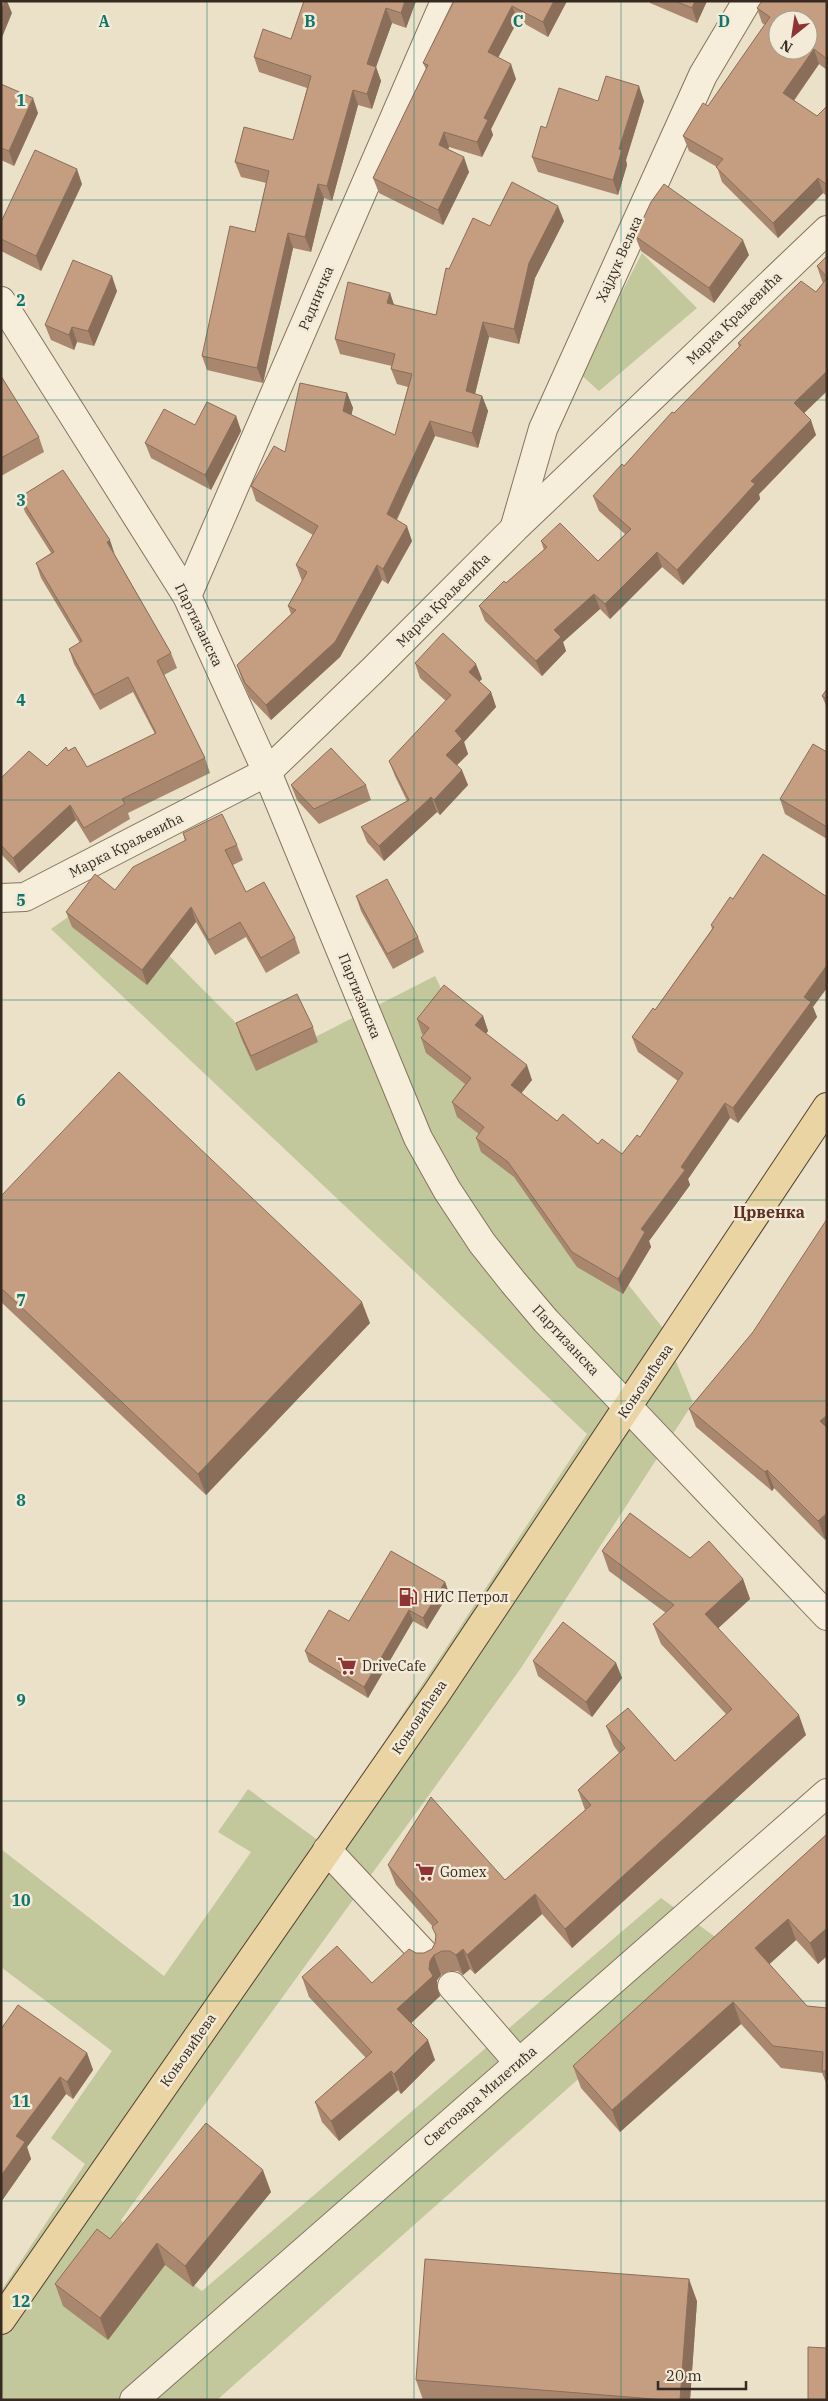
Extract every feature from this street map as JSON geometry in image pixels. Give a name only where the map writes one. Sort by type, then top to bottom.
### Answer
[{"type":"main road","name":"Коњовићева","points":[[1,2320],[436,1694],[827,1107]]},
{"type":"street","name":"Радничка","points":[[187,596],[445,1]]},
{"type":"street","name":"Хајдук Вељка","points":[[515,528],[547,420],[703,75],[747,1]]},
{"type":"street","name":"Марка Краљевића","points":[[6,898],[25,897],[267,772],[373,670],[515,528],[827,230]]},
{"type":"street","name":"Партизанска","points":[[1,301],[187,596],[267,772],[418,1138],[447,1190],[482,1243],[513,1282],[627,1406],[827,1616]]},
{"type":"street","name":"Светозара Милетића","points":[[134,2400],[827,1793]]},
{"type":"street","points":[[327,1850],[428,1958]]},
{"type":"street","points":[[452,1986],[519,2063]]},
{"type":"green space","points":[[642,253],[697,308],[599,391],[580,374]]},
{"type":"green space","points":[[105,891],[272,1059],[435,976],[522,1151],[662,1327],[693,1403],[521,1668],[121,2220],[135,2240],[202,2291],[661,1898],[728,1946],[217,2400],[1,2400],[1,2291],[85,2164],[51,2138],[112,2051],[1,1967],[1,1849],[164,1976],[251,1852],[218,1832],[248,1789],[319,1841],[587,1434],[51,929]]},
{"type":"building","points":[[1,1],[5,1],[1,11]]},
{"type":"building","points":[[304,1],[405,1],[401,13],[386,8],[367,64],[376,67],[367,94],[353,90],[327,186],[318,184],[305,237],[288,233],[257,368],[202,356],[230,226],[255,232],[269,171],[235,162],[244,127],[293,140],[311,76],[254,57],[263,29],[291,39]]},
{"type":"building","points":[[454,1],[554,1],[543,22],[512,6],[488,52],[511,64],[484,118],[488,120],[477,142],[444,132],[439,145],[464,157],[438,210],[373,178],[428,65],[423,63]]},
{"type":"building","points":[[675,1],[695,1],[692,8]]},
{"type":"building","points":[[762,1],[827,1],[827,59],[818,52],[818,10],[768,10],[768,16],[757,8]]},
{"type":"building","points":[[768,20],[768,60],[806,60],[783,93],[817,116],[827,106],[827,185],[818,178],[773,223],[716,167],[723,159],[683,136],[703,103],[708,106]]},
{"type":"building","points":[[606,76],[639,86],[619,149],[622,150],[613,180],[532,157],[541,126],[546,128],[559,88],[598,101]]},
{"type":"building","points":[[1,84],[33,98],[9,151],[1,148]]},
{"type":"building","points":[[35,150],[77,169],[36,256],[1,239],[1,222]]},
{"type":"building","points":[[512,182],[558,206],[529,263],[514,329],[483,322],[466,391],[482,396],[472,433],[430,421],[387,514],[407,526],[383,569],[377,565],[335,642],[266,705],[245,683],[237,665],[296,610],[288,606],[307,572],[296,565],[318,526],[251,486],[274,446],[285,452],[300,383],[347,393],[343,411],[395,435],[412,374],[391,369],[395,354],[335,339],[348,282],[390,293],[387,303],[436,315],[446,268],[449,269],[473,218],[490,226]]},
{"type":"building","points":[[664,184],[743,240],[709,288],[635,236],[651,202]]},
{"type":"building","points":[[827,256],[827,277],[817,266]]},
{"type":"building","points":[[73,260],[112,276],[88,331],[72,327],[69,335],[45,325]]},
{"type":"building","points":[[827,278],[827,371],[794,403],[811,420],[751,481],[755,484],[677,570],[657,552],[605,604],[594,594],[554,630],[561,637],[536,661],[479,606],[504,581],[506,583],[547,547],[541,541],[560,523],[598,561],[631,529],[593,496],[622,464],[624,466],[672,412],[674,413],[741,345],[738,343],[801,281],[816,292]]},
{"type":"building","points":[[1,376],[39,437],[1,458]]},
{"type":"building","points":[[207,402],[236,416],[205,475],[145,443],[164,409],[195,425]]},
{"type":"building","points":[[63,470],[110,540],[107,542],[171,653],[157,661],[205,758],[122,799],[125,804],[84,828],[70,805],[13,858],[1,845],[1,778],[29,751],[47,766],[66,747],[68,751],[75,747],[87,767],[156,733],[128,677],[94,695],[69,649],[82,641],[36,563],[54,552],[20,497]]},
{"type":"building","points":[[443,633],[476,664],[469,672],[491,692],[455,731],[462,739],[446,755],[462,770],[434,800],[431,797],[379,846],[361,827],[409,800],[389,761],[451,695],[415,663]]},
{"type":"building","points":[[827,689],[827,699],[822,696]]},
{"type":"building","points":[[813,744],[827,752],[827,827],[780,799]]},
{"type":"building","points":[[331,748],[366,785],[314,809],[291,785]]},
{"type":"building","points":[[222,814],[237,845],[225,850],[246,892],[264,882],[295,938],[261,958],[240,922],[209,940],[191,907],[142,970],[66,912],[95,874],[115,890],[133,867],[186,840],[183,833]]},
{"type":"building","points":[[763,854],[827,897],[827,965],[804,997],[811,1002],[733,1108],[725,1103],[681,1167],[685,1170],[641,1229],[645,1232],[618,1279],[572,1252],[508,1162],[476,1138],[484,1127],[452,1102],[471,1078],[421,1038],[429,1028],[417,1019],[444,985],[483,1016],[475,1025],[527,1065],[511,1085],[557,1121],[563,1114],[598,1144],[602,1139],[622,1154],[637,1135],[640,1137],[683,1073],[632,1037],[653,1008],[655,1010],[714,927],[711,925],[730,897],[733,899]]},
{"type":"building","points":[[387,879],[418,937],[387,954],[356,896]]},
{"type":"building","points":[[297,994],[313,1027],[251,1056],[236,1023]]},
{"type":"building","points":[[119,1072],[362,1302],[198,1474],[1,1288],[1,1196]]},
{"type":"building","points":[[827,1219],[827,1415],[820,1421],[827,1428],[827,1513],[818,1521],[767,1470],[765,1472],[689,1409],[753,1332]]},
{"type":"building","points":[[630,1513],[690,1558],[709,1541],[743,1579],[705,1614],[799,1715],[565,1929],[535,1894],[467,1955],[463,1949],[456,1955],[450,1951],[442,1951],[434,1955],[430,1961],[429,1969],[433,1976],[397,2009],[428,2040],[394,2074],[391,2071],[331,2121],[315,2102],[372,2052],[302,1977],[337,1946],[372,1983],[409,1949],[416,1953],[424,1953],[432,1949],[436,1935],[432,1927],[438,1922],[388,1865],[431,1797],[505,1880],[591,1805],[578,1790],[625,1748],[606,1726],[628,1708],[675,1761],[732,1709],[653,1624],[674,1605],[602,1551]]},
{"type":"building","points":[[391,1551],[445,1582],[423,1618],[409,1610],[364,1687],[305,1651],[329,1610],[349,1621]]},
{"type":"building","points":[[563,1622],[616,1663],[586,1702],[533,1661]]},
{"type":"building","points":[[827,1834],[827,1928],[810,1943],[788,1919],[755,1948],[807,2006],[827,2008],[827,2071],[822,2071],[823,2052],[773,2046],[733,2002],[612,2110],[573,2066]]},
{"type":"building","points":[[18,2005],[87,2053],[67,2082],[60,2077],[16,2136],[25,2142],[1,2176],[1,2029]]},
{"type":"building","points":[[206,2123],[263,2170],[185,2266],[157,2243],[100,2318],[55,2284],[97,2229],[110,2239]]},
{"type":"building","points":[[425,2259],[689,2279],[680,2400],[416,2380]]},
{"type":"building","points":[[808,2347],[827,2348],[827,2400],[808,2400]]},
{"type":"place","name":"НИС Петрол","points":[[408,1597]]},
{"type":"place","name":"DriveCafe","points":[[347,1666]]},
{"type":"place","name":"Gomex","points":[[425,1872]]},
{"type":"district","name":"Црвенка","points":[[769,1212]]}]
